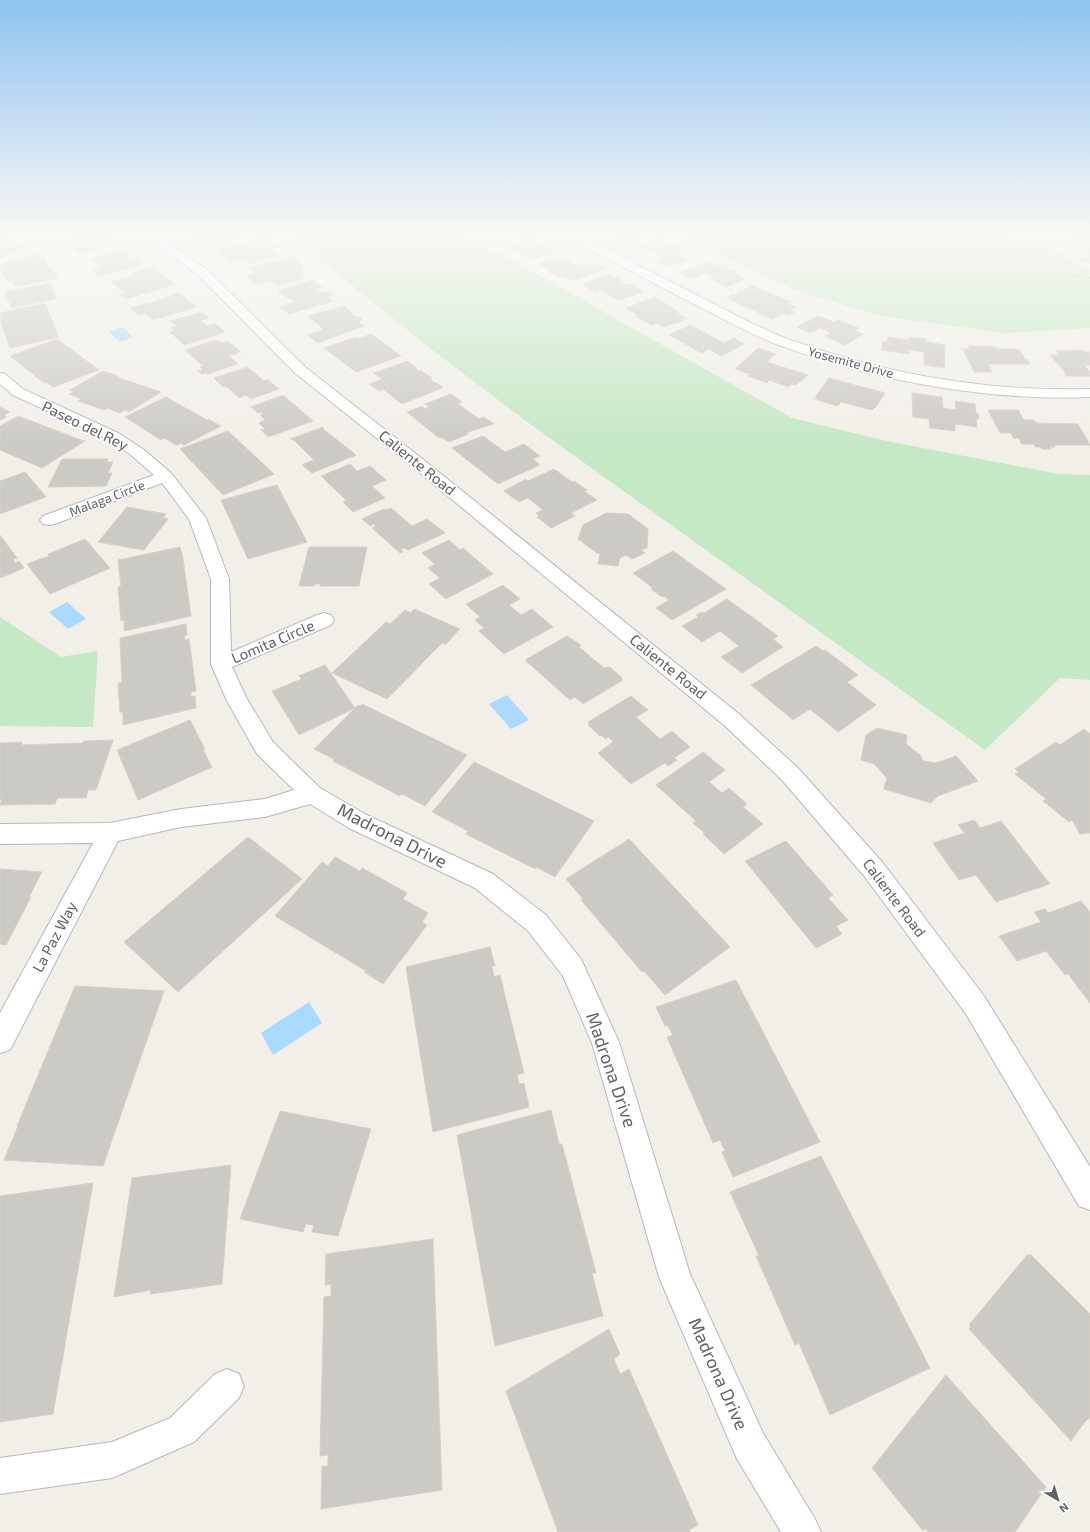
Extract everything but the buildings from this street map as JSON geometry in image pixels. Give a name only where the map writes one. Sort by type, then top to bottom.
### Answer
[{"type":"street","name":"Caliente Road","points":[[235,304],[300,370],[414,460],[732,720],[790,774],[874,870],[975,1005],[1090,1195]]},
{"type":"street","name":"Yosemite Drive","points":[[705,304],[751,328],[791,345],[850,363],[922,380],[988,390],[1061,394],[1090,393]]},
{"type":"street","name":"Paseo del Rey","points":[[0,378],[18,392],[113,436],[137,452],[165,476],[197,518],[220,579],[221,664],[237,701],[265,748],[312,794]]},
{"type":"street","name":"Malaga Circle","points":[[50,520],[165,476]]},
{"type":"street","name":"Lomita Circle","points":[[221,664],[324,620]]},
{"type":"street","points":[[0,834],[110,834],[182,818],[265,808],[312,794]]},
{"type":"street","name":"Madrona Drive","points":[[312,794],[357,821],[484,881],[537,923],[572,968],[605,1042],[675,1277],[750,1446],[802,1532]]},
{"type":"street","name":"La Paz Way","points":[[0,1040],[110,834]]},
{"type":"street","points":[[0,1476],[112,1460],[182,1430],[227,1386]]},
{"type":"green space","points":[[376,304],[591,304],[792,418],[891,442],[1059,474],[1090,475],[1090,680],[1060,678],[985,750],[526,421],[427,346]]},
{"type":"green space","points":[[842,304],[1090,304],[1090,328],[1006,333],[880,316]]},
{"type":"green space","points":[[0,617],[61,657],[98,651],[93,727],[0,726]]},
{"type":"water","points":[[123,327],[133,337],[120,342],[109,332]]},
{"type":"water","points":[[67,602],[86,619],[68,629],[49,612]]},
{"type":"water","points":[[507,695],[529,720],[511,729],[489,704]]},
{"type":"water","points":[[309,1002],[322,1023],[273,1055],[261,1033]]}]
